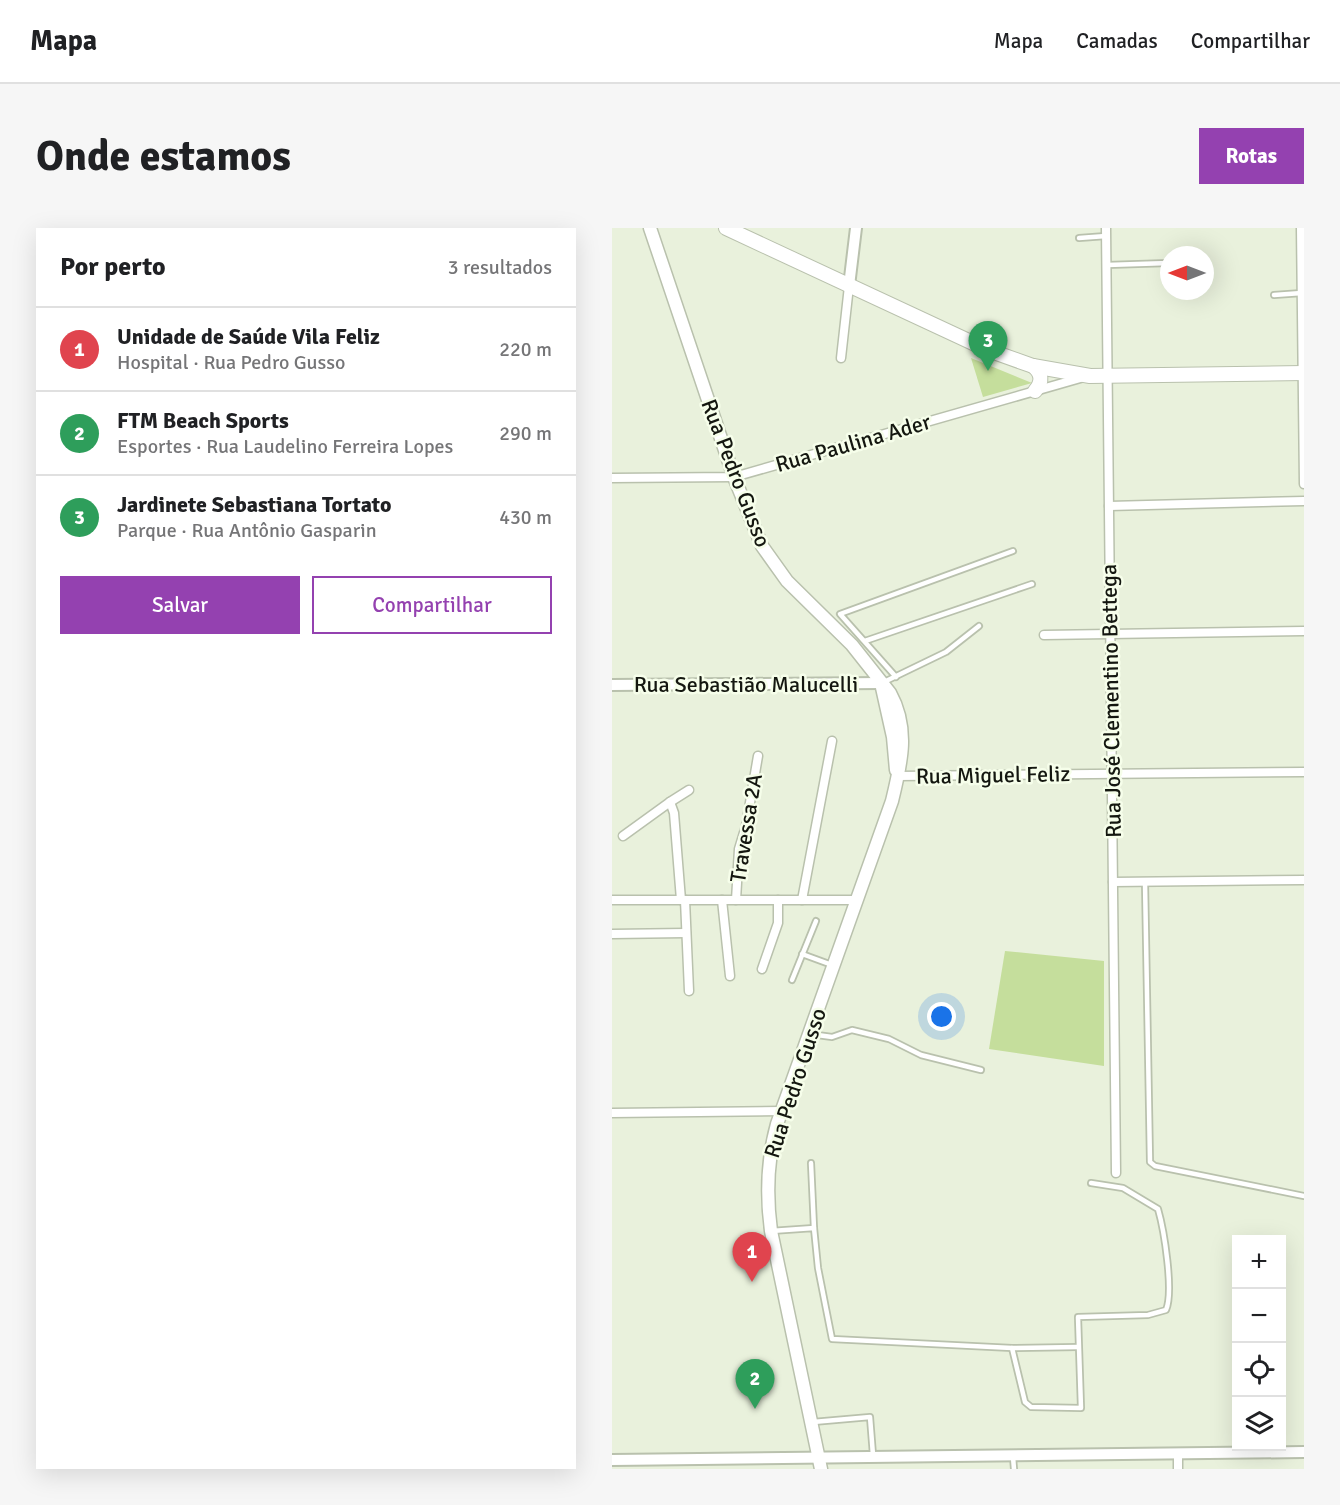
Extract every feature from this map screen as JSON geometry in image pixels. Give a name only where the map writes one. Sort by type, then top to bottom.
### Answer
[{"type":"main road","name":"Rua Pedro Gusso","points":[[650,228],[753,528],[773,564],[863,657],[880,683],[890,725],[898,776],[888,813],[858,900],[782,1111],[773,1140],[768,1168],[767,1196],[771,1231],[820,1464]]},
{"type":"main road","points":[[726,228],[988,350],[1033,366],[1090,376],[1303,373]]},
{"type":"main road","points":[[1033,366],[1041,378],[1039,387],[1035,391]]},
{"type":"street","points":[[841,358],[855,228]]},
{"type":"street","points":[[1301,228],[1304,484]]},
{"type":"street","name":"Rua José Clementino Bettega","points":[[1106,232],[1116,1173]]},
{"type":"street","name":"Rua Paulina Ader","points":[[612,478],[734,477],[1090,376]]},
{"type":"street","points":[[1109,506],[1304,501]]},
{"type":"street","points":[[1044,635],[1304,631]]},
{"type":"street","name":"Rua Sebastião Malucelli","points":[[612,685],[880,683]]},
{"type":"street","points":[[802,900],[832,741]]},
{"type":"street","name":"Travessa 2A","points":[[736,900],[739,845],[746,826],[758,756]]},
{"type":"street","name":"Rua Miguel Feliz","points":[[898,776],[1304,772]]},
{"type":"street","points":[[623,836],[689,790]]},
{"type":"street","points":[[670,802],[674,813],[683,900],[689,991]]},
{"type":"street","points":[[1113,882],[1304,880]]},
{"type":"street","points":[[612,900],[858,900]]},
{"type":"street","points":[[722,900],[730,976]]},
{"type":"street","points":[[762,969],[778,923],[778,900]]},
{"type":"street","points":[[612,934],[686,933]]},
{"type":"street","points":[[612,1113],[782,1111]]},
{"type":"street","points":[[612,1460],[820,1464],[873,1458],[1304,1452]]},
{"type":"street","points":[[1178,1454],[1178,1469]]},
{"type":"lane","points":[[1078,238],[1106,232]]},
{"type":"lane","points":[[1107,265],[1160,263]]},
{"type":"lane","points":[[1274,295],[1302,293]]},
{"type":"lane","points":[[830,623],[840,614],[1013,551]]},
{"type":"lane","points":[[865,641],[1032,584]]},
{"type":"lane","points":[[840,614],[896,677]]},
{"type":"lane","points":[[880,683],[946,652],[979,626]]},
{"type":"lane","points":[[1145,882],[1150,1162],[1155,1166],[1304,1196]]},
{"type":"lane","points":[[792,980],[816,921]]},
{"type":"lane","points":[[802,954],[834,966]]},
{"type":"lane","points":[[810,1034],[832,1037],[852,1030],[889,1039],[921,1055],[981,1070]]},
{"type":"lane","points":[[811,1163],[818,1268],[832,1339],[1012,1348],[1078,1347]]},
{"type":"lane","points":[[1012,1348],[1025,1402],[1031,1407],[1081,1408],[1078,1317],[1148,1315],[1166,1310],[1169,1304],[1163,1227],[1158,1209],[1123,1188],[1091,1183]]},
{"type":"lane","points":[[771,1231],[814,1228]]},
{"type":"lane","points":[[811,1422],[870,1417],[873,1458]]},
{"type":"lane","points":[[1013,1456],[1014,1469]]},
{"type":"green space","points":[[971,358],[1032,383],[983,397]]},
{"type":"green space","points":[[1005,951],[1104,961],[1104,1066],[989,1049]]},
{"type":"place","name":"Jardinete Sebastiana Tortato","points":[[988,371]]},
{"type":"place","name":"Unidade de Saúde Vila Feliz","points":[[752,1282]]},
{"type":"place","name":"FTM Beach Sports","points":[[755,1409]]}]
